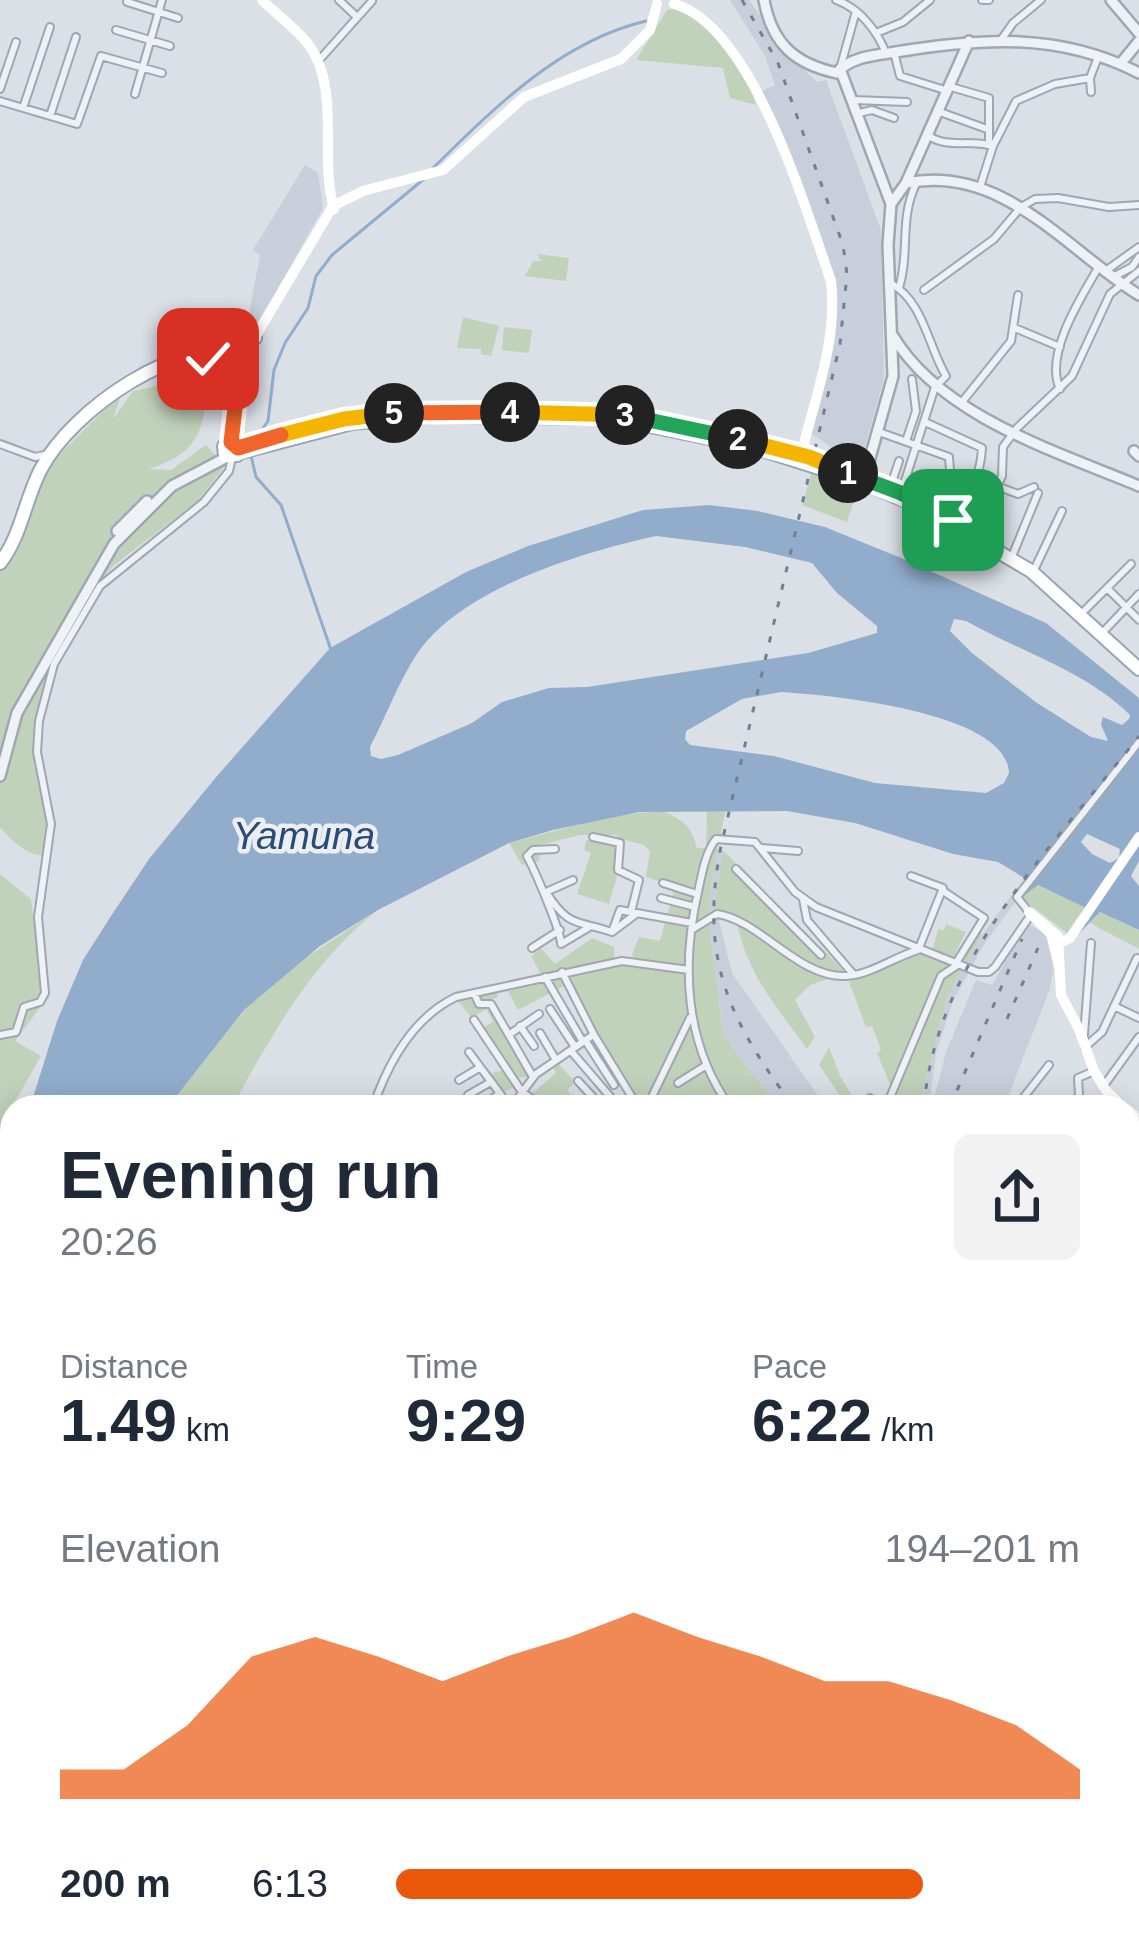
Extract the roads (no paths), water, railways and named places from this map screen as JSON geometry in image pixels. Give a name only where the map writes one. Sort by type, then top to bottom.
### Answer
[{"type":"main road","points":[[240,449],[240,362],[334,202],[332,106],[321,58],[292,20],[263,0]]},
{"type":"main road","points":[[240,362],[334,202],[320,67],[305,40],[263,0]]},
{"type":"main road","points":[[334,202],[447,174],[522,101],[624,63],[650,36],[664,3],[700,7],[734,52],[770,119],[831,281],[830,339],[801,455]]},
{"type":"main road","points":[[334,202],[395,185]]},
{"type":"main road","points":[[2,558],[38,463],[109,395],[139,374],[240,362]]},
{"type":"main road","points":[[240,449],[344,419],[386,414],[590,412],[662,421],[801,455],[896,491],[948,517],[1035,568],[1139,666]]},
{"type":"main road","points":[[240,449],[393,417],[574,416],[646,423],[753,447],[856,480],[927,510],[1031,571],[1139,666]]},
{"type":"main road","points":[[1107,1095],[1061,994],[1062,942],[1139,837]]},
{"type":"main road","points":[[1030,914],[1062,942]]},
{"type":"street","points":[[135,94],[162,0]]},
{"type":"street","points":[[338,0],[357,17]]},
{"type":"street","points":[[764,0],[773,27],[799,62],[837,73],[890,52],[1000,40],[1100,53],[1139,73]]},
{"type":"street","points":[[836,0],[853,6],[890,52],[901,76],[989,98],[991,146]]},
{"type":"street","points":[[876,33],[901,23],[930,0]]},
{"type":"street","points":[[1000,40],[1041,0]]},
{"type":"street","points":[[1111,0],[1139,37],[1122,62]]},
{"type":"street","points":[[321,58],[372,1]]},
{"type":"street","points":[[127,2],[178,18]]},
{"type":"street","points":[[856,11],[840,69],[891,204],[894,285],[892,376],[864,479]]},
{"type":"street","points":[[23,108],[50,27]]},
{"type":"street","points":[[116,30],[170,46]]},
{"type":"street","points":[[50,116],[76,37]]},
{"type":"street","points":[[894,285],[906,264],[904,222],[912,182],[969,41]]},
{"type":"street","points":[[0,89],[16,42]]},
{"type":"street","points":[[1091,92],[1090,78],[1100,53]]},
{"type":"street","points":[[0,100],[78,123],[101,56],[162,73]]},
{"type":"street","points":[[980,187],[991,146],[1016,101],[1055,84],[1090,78]]},
{"type":"street","points":[[854,100],[907,102]]},
{"type":"street","points":[[859,113],[872,110],[894,118]]},
{"type":"street","points":[[940,112],[988,129]]},
{"type":"street","points":[[929,136],[943,144],[970,141],[991,146]]},
{"type":"street","points":[[891,204],[912,182],[945,180],[980,187],[1021,207],[1139,295]]},
{"type":"street","points":[[924,290],[994,238],[1021,207],[1051,198],[1109,207],[1139,205]]},
{"type":"street","points":[[1060,389],[1056,383],[1060,347],[1109,275],[1139,247]]},
{"type":"street","points":[[1109,275],[1132,267],[1139,257]]},
{"type":"street","points":[[1109,275],[1139,271]]},
{"type":"street","points":[[948,517],[999,487],[1003,447],[1081,362],[1109,275]]},
{"type":"street","points":[[894,285],[910,298],[926,327],[934,359],[945,374],[935,387],[896,491]]},
{"type":"street","points":[[960,404],[1009,346],[1018,295]]},
{"type":"street","points":[[1015,328],[1060,347]]},
{"type":"street","points":[[891,334],[906,358],[960,404],[1139,486]]},
{"type":"street","points":[[906,441],[916,408],[912,379]]},
{"type":"street","points":[[925,422],[982,448],[974,483],[952,500]]},
{"type":"street","points":[[879,432],[951,459],[948,517]]},
{"type":"street","points":[[0,444],[38,463]]},
{"type":"street","points":[[0,764],[17,698],[110,539],[166,485],[240,449]]},
{"type":"street","points":[[0,776],[16,713],[113,544],[172,486],[240,449]]},
{"type":"street","points":[[0,1035],[16,1032],[24,1007],[40,1002],[46,993],[38,917],[51,824],[38,752],[39,721],[54,664],[100,586],[204,502],[240,449]]},
{"type":"street","points":[[896,491],[899,461]]},
{"type":"street","points":[[999,487],[1016,494],[1036,490],[1012,554]]},
{"type":"street","points":[[974,533],[991,495]]},
{"type":"street","points":[[1035,568],[1062,511]]},
{"type":"street","points":[[1084,610],[1131,564]]},
{"type":"street","points":[[1107,588],[1139,620]]},
{"type":"street","points":[[1105,630],[1139,594]]},
{"type":"street","points":[[723,1095],[705,1066],[691,1017],[689,970],[697,894],[716,839],[746,839],[761,848],[803,898],[833,916],[989,972],[1030,914],[1017,897],[1139,742]]},
{"type":"street","points":[[593,837],[617,841],[622,848],[619,872],[640,880],[633,913],[612,932]]},
{"type":"street","points":[[761,848],[798,851]]},
{"type":"street","points":[[555,849],[533,850],[527,856],[561,930],[562,945],[591,926]]},
{"type":"street","points":[[736,869],[821,955]]},
{"type":"street","points":[[891,1095],[941,976],[957,964],[984,918],[942,886],[911,877]]},
{"type":"street","points":[[573,880],[546,892],[565,919],[612,932]]},
{"type":"street","points":[[663,883],[697,894]]},
{"type":"street","points":[[920,949],[927,921],[943,891]]},
{"type":"street","points":[[661,898],[695,907]]},
{"type":"street","points":[[803,898],[807,920],[853,975]]},
{"type":"street","points":[[612,932],[618,911],[692,926],[711,916],[731,917],[788,955],[838,976],[853,975],[920,949]]},
{"type":"street","points":[[804,939],[817,929]]},
{"type":"street","points":[[532,948],[561,930]]},
{"type":"street","points":[[1091,943],[1084,1043],[1099,1037],[1137,958]]},
{"type":"street","points":[[378,1095],[396,1053],[446,1001],[622,961],[689,970]]},
{"type":"street","points":[[562,972],[631,1095]]},
{"type":"street","points":[[545,976],[578,1045],[610,1095]]},
{"type":"street","points":[[474,992],[479,1004],[491,1004],[533,1077]]},
{"type":"street","points":[[1114,1006],[1139,1018]]},
{"type":"street","points":[[550,1010],[614,1085]]},
{"type":"street","points":[[509,1034],[539,1014]]},
{"type":"street","points":[[653,1095],[691,1017]]},
{"type":"street","points":[[474,1020],[526,1095]]},
{"type":"street","points":[[520,1026],[534,1046]]},
{"type":"street","points":[[540,1034],[556,1060]]},
{"type":"street","points":[[520,1095],[533,1077],[594,1035]]},
{"type":"street","points":[[1109,1095],[1139,1037]]},
{"type":"street","points":[[469,1052],[499,1094]]},
{"type":"street","points":[[459,1080],[500,1059]]},
{"type":"street","points":[[1025,1095],[1049,1065]]},
{"type":"street","points":[[678,1083],[705,1066]]},
{"type":"street","points":[[1079,1095],[1078,1078],[1094,1071]]},
{"type":"street","points":[[578,1081],[591,1095]]},
{"type":"street","points":[[469,1095],[489,1082]]},
{"type":"water","name":"Yamuna","points":[[709,505],[758,511],[825,527],[1046,623],[1139,698],[1139,861],[1131,876],[1139,886],[1139,930],[1100,912],[1074,939],[1090,910],[1038,885],[1021,898],[1031,882],[998,862],[953,854],[855,823],[787,811],[639,812],[509,843],[378,910],[320,946],[244,1010],[177,1095],[34,1095],[83,960],[111,916],[149,859],[330,648],[466,572],[528,546],[643,510]],"holes":[[[656,536],[745,547],[812,563],[837,593],[877,626],[877,633],[808,653],[587,687],[549,688],[502,702],[472,723],[398,755],[371,756],[370,747],[408,669],[443,625],[498,589],[530,575]],[[954,619],[1093,686],[1130,715],[1129,719],[1122,725],[1103,717],[1108,741],[1091,737],[972,653],[950,631]],[[781,692],[873,703],[948,721],[1001,752],[1009,773],[1004,783],[986,793],[875,783],[774,756],[690,745],[685,739],[686,731],[742,699]],[[1087,834],[1120,849],[1119,858],[1110,863],[1092,854],[1081,842]]]},
{"type":"waterway","points":[[434,167],[505,100],[558,60],[646,21]]},
{"type":"waterway","points":[[254,441],[268,421],[274,370],[308,308],[316,276],[332,255],[424,179]]},
{"type":"waterway","points":[[251,456],[256,477],[281,505],[331,650]]},
{"type":"railway","points":[[742,0],[778,63],[843,245],[847,274],[840,344],[715,886],[717,955],[725,986],[752,1045],[785,1095]]},
{"type":"railway","points":[[926,1095],[950,1003],[974,955],[1036,863],[1139,736]]},
{"type":"railway","points":[[955,1095],[1022,939]]},
{"type":"railway","points":[[1007,1019],[1038,948]]}]
